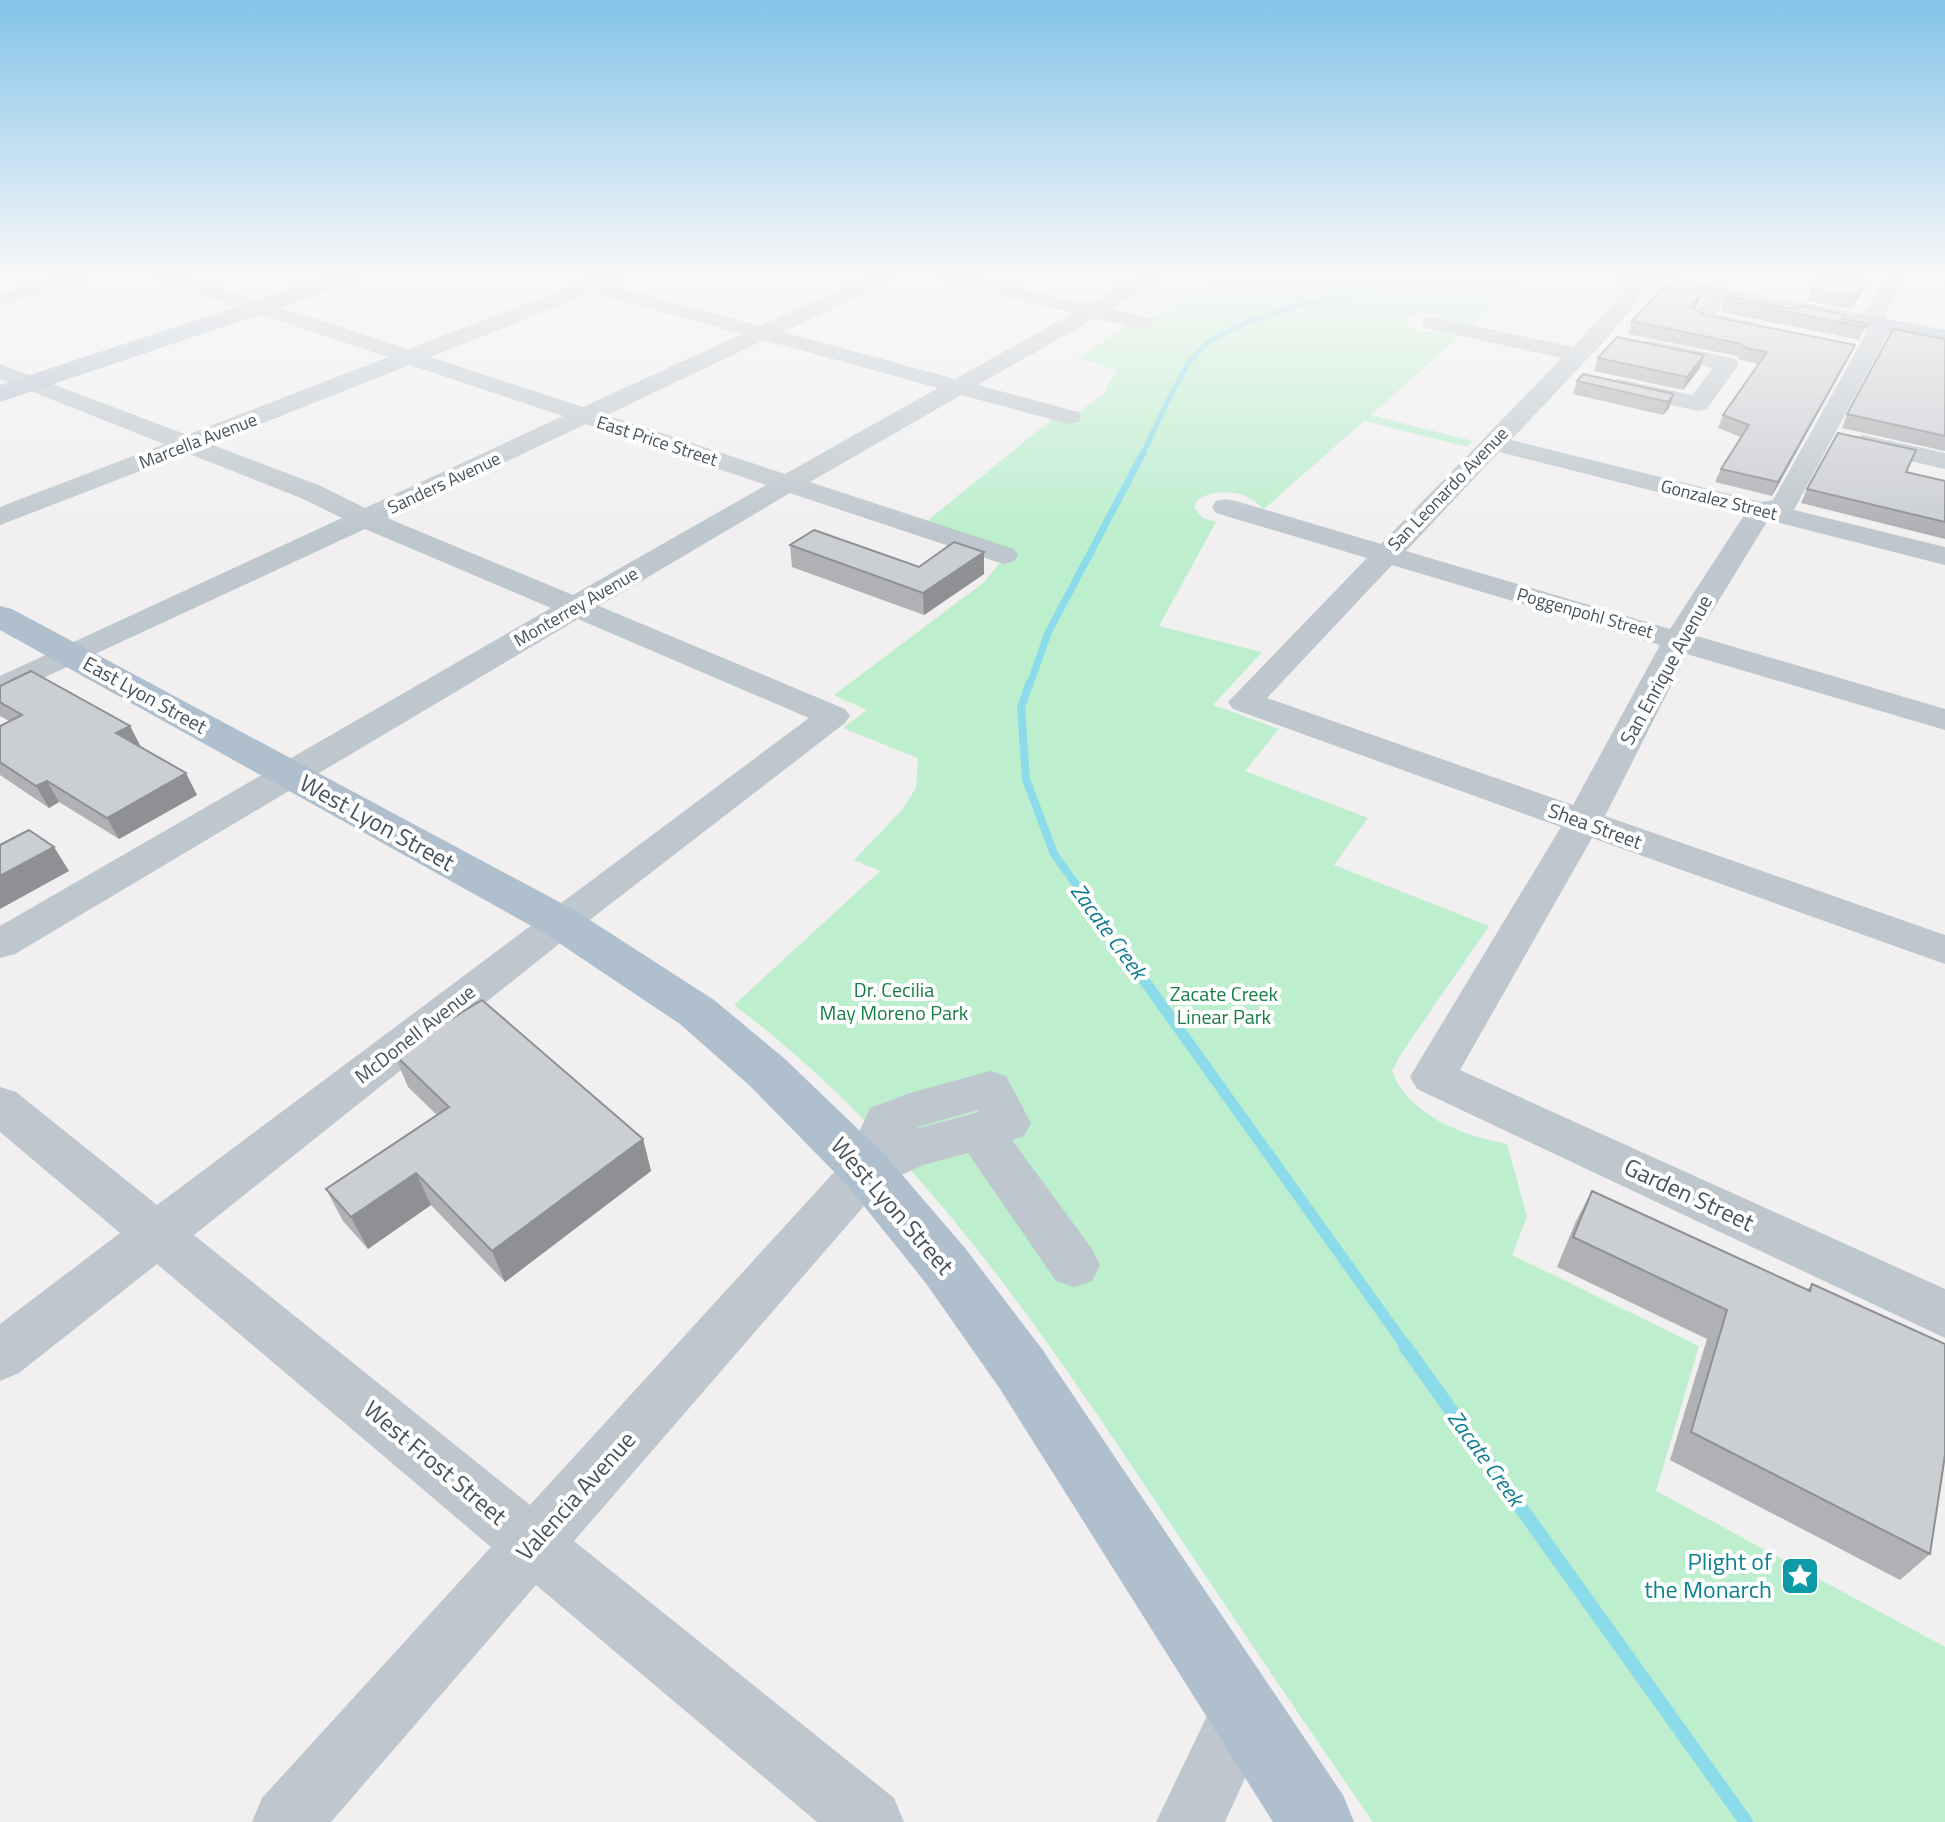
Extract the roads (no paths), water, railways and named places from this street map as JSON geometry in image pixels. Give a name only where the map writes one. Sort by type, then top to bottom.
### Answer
[{"type":"main road","points":[[0,394],[102,360]]},
{"type":"main road","name":"East Lyon Street","points":[[0,616],[290,775]]},
{"type":"main road","name":"West Lyon Street","points":[[290,775],[560,922],[697,1012],[767,1072],[866,1170],[945,1265],[1021,1369],[1316,1822]]},
{"type":"street","name":"Marcella Avenue","points":[[0,517],[403,360]]},
{"type":"street","name":"East Price Street","points":[[414,360],[1004,555]]},
{"type":"street","name":"Sanders Avenue","points":[[0,688],[705,360]]},
{"type":"street","points":[[862,360],[1069,417]]},
{"type":"street","name":"Monterrey Avenue","points":[[0,944],[1004,360]]},
{"type":"street","points":[[1566,360],[1698,404],[1728,364],[1584,365]]},
{"type":"street","name":"San Leonardo Avenue","points":[[1245,702],[1493,443],[1587,360]]},
{"type":"street","name":"San Enrique Avenue","points":[[1433,1077],[1583,822],[1678,641],[1761,510],[1783,506],[1863,360]]},
{"type":"street","points":[[0,371],[311,492],[366,519],[578,606]]},
{"type":"street","points":[[1823,434],[1945,461]]},
{"type":"street","name":"Gonzalez Street","points":[[1493,443],[1945,556]]},
{"type":"street","name":"Poggenpohl Street","points":[[1226,507],[1945,720]]},
{"type":"street","name":"McDonell Avenue","points":[[0,1356],[560,922],[833,716],[578,606]]},
{"type":"street","name":"Shea Street","points":[[1245,702],[1945,950]]},
{"type":"street","name":"Garden Street","points":[[1433,1077],[1945,1314]]},
{"type":"street","name":"West Frost Street","points":[[0,1105],[870,1822]]},
{"type":"street","points":[[866,1170],[911,1149],[979,1132],[1074,1265]]},
{"type":"street","name":"Valencia Avenue","points":[[286,1822],[866,1170]]},
{"type":"street","points":[[1190,1822],[1244,1710]]},
{"type":"waterway","name":"Zacate Creek","points":[[1142,454],[1169,398],[1192,360]]},
{"type":"waterway","name":"Zacate Creek","points":[[1030,684],[1048,633],[1142,454]]},
{"type":"waterway","name":"Zacate Creek","points":[[1030,682],[1021,707],[1026,779],[1054,854],[1141,975]]},
{"type":"waterway","name":"Zacate Creek","points":[[1139,973],[1407,1348]]},
{"type":"waterway","name":"Zacate Creek","points":[[1405,1346],[1746,1822]]},
{"type":"place","name":"Plight of the Monarch","points":[[1800,1576]]},
{"type":"park label","name":"Dr. Cecilia May Moreno Park","points":[[894,1002]]},
{"type":"park label","name":"Zacate Creek Linear Park","points":[[1224,1006]]}]
